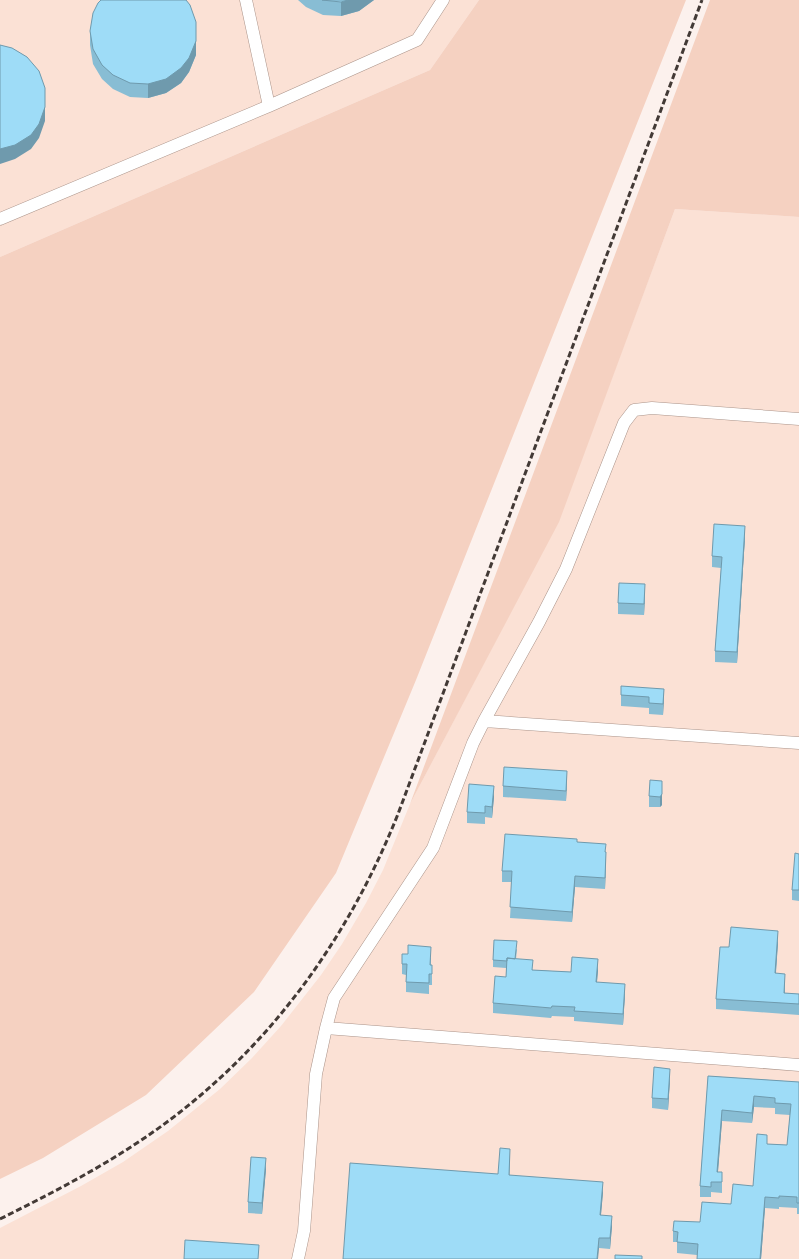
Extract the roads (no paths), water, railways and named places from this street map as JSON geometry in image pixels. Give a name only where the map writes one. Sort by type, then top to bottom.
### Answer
[{"type":"lane","points":[[246,0],[269,106]]},
{"type":"lane","points":[[0,219],[269,106],[417,40],[443,0]]},
{"type":"lane","points":[[298,1259],[304,1231],[316,1074],[334,998],[433,848],[473,744],[566,569],[624,423],[634,410],[652,408],[799,419]]},
{"type":"lane","points":[[484,721],[799,743]]},
{"type":"lane","points":[[326,1028],[799,1065]]},
{"type":"lane","points":[[304,1231],[306,1259]]},
{"type":"railway","points":[[0,1219],[71,1182],[123,1152],[183,1109],[223,1075],[260,1037],[294,997],[325,955],[352,910],[377,863],[398,814],[702,0]]}]
